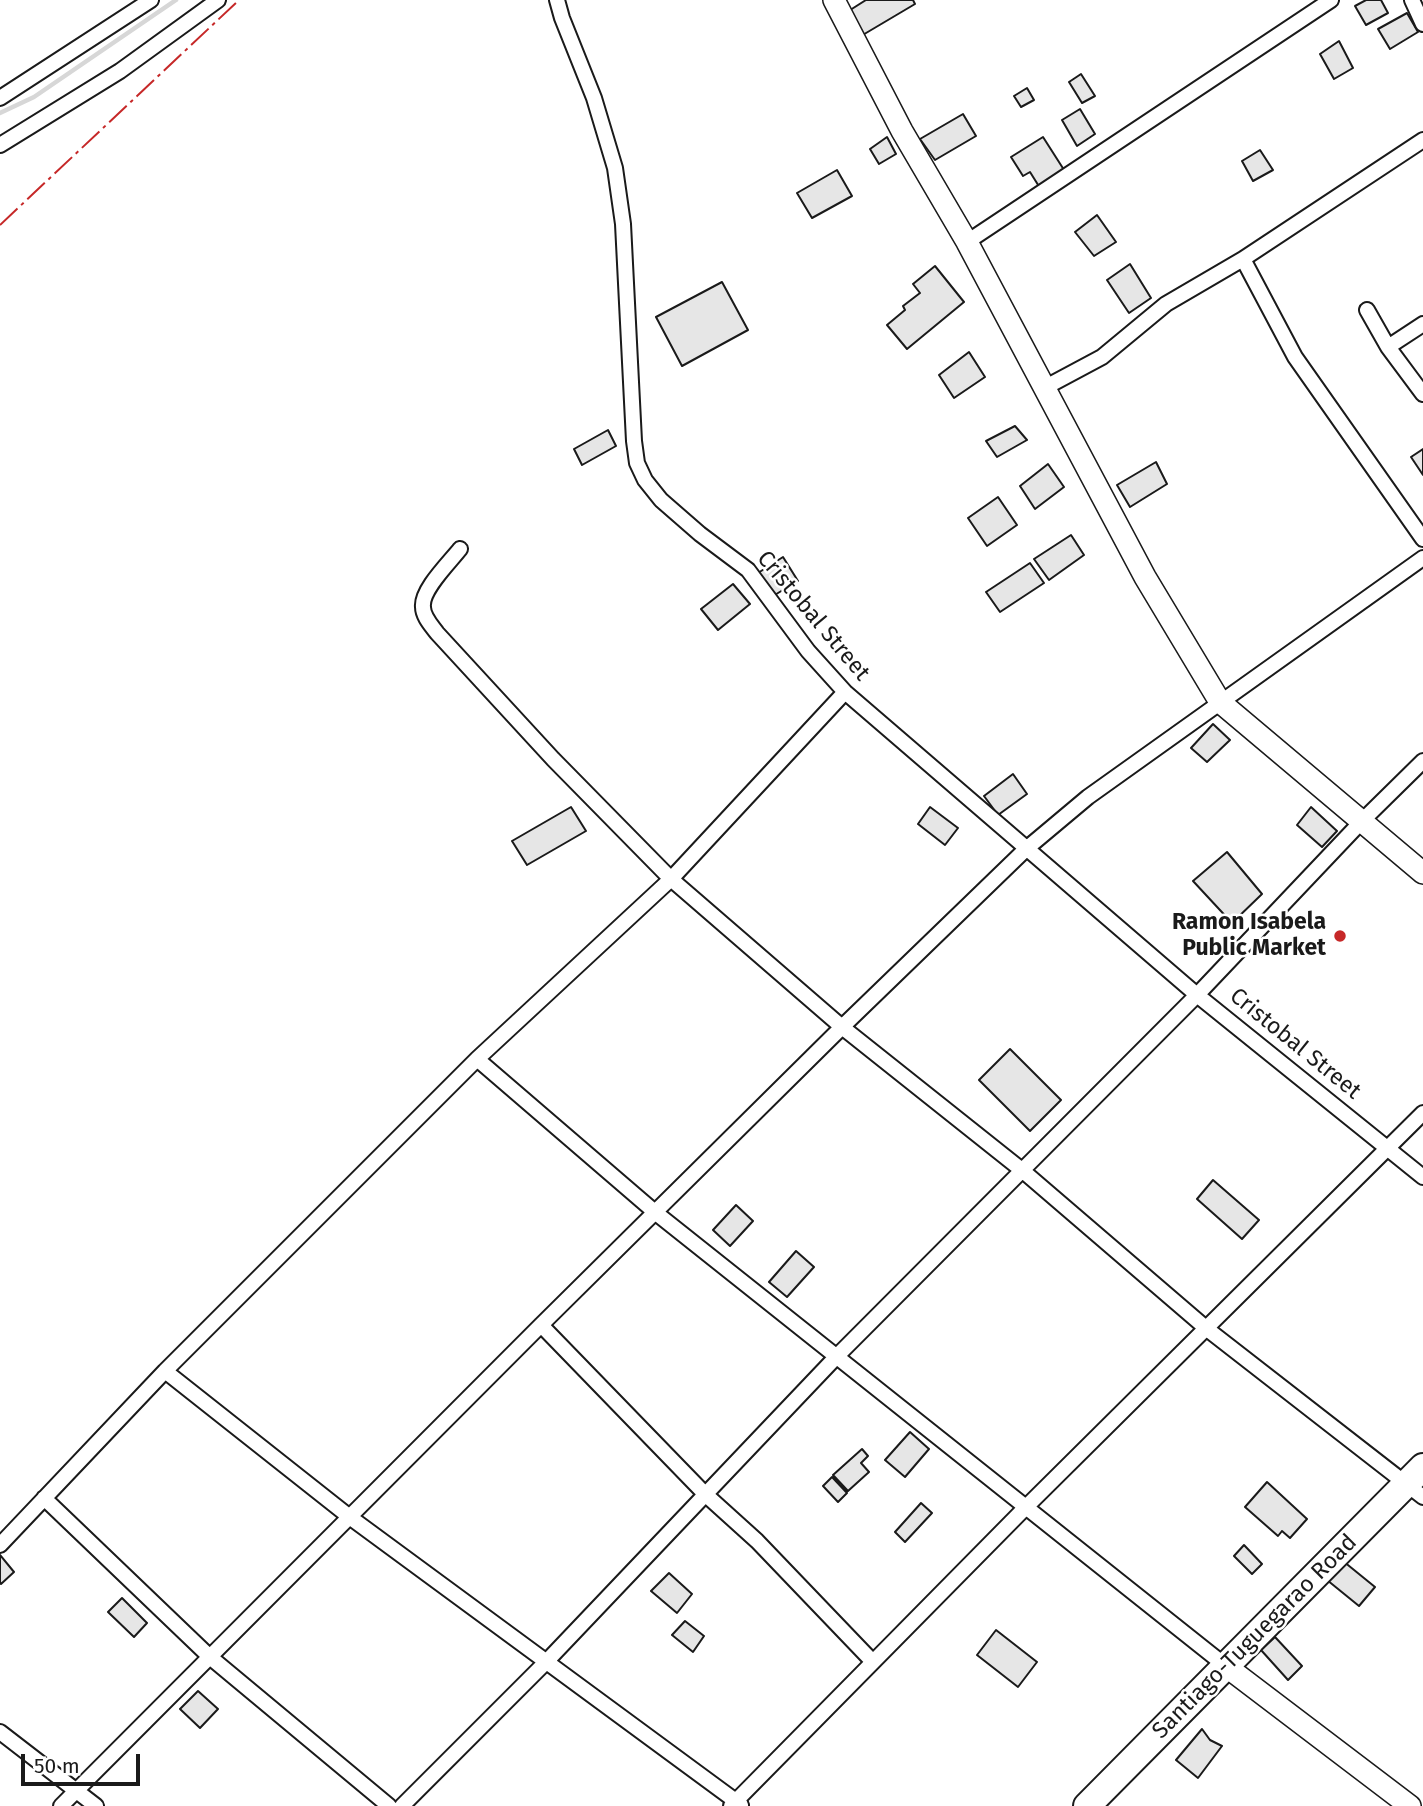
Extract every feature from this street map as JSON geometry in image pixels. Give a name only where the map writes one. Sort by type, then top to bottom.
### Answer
[{"type":"highway","name":"Santiago-Tuguegarao Road","points":[[1087,1806],[1417,1483]]},
{"type":"main road","points":[[836,1],[902,131],[967,242],[1145,577],[1220,702],[1423,873]]},
{"type":"main road","points":[[1227,1667],[1410,1806]]},
{"type":"street","points":[[0,98],[151,0]]},
{"type":"street","points":[[0,145],[120,71],[218,0]]},
{"type":"street","name":"Cristobal Street","points":[[557,0],[598,109],[615,168],[623,224],[637,463],[645,480],[661,500],[700,534],[748,569],[808,651],[845,692],[1197,995],[1423,1177]]},
{"type":"street","points":[[967,242],[1331,0]]},
{"type":"street","points":[[1412,0],[1423,24]]},
{"type":"street","points":[[1044,388],[1102,357],[1166,304],[1243,260],[1423,140]]},
{"type":"street","points":[[1243,260],[1295,356],[1423,540]]},
{"type":"street","points":[[1367,310],[1388,347],[1423,394]]},
{"type":"street","points":[[1388,347],[1423,324]]},
{"type":"street","points":[[460,549],[424,595],[422,607],[426,617],[437,633],[553,759],[671,879],[842,1027],[1023,1171],[1207,1329],[1417,1483]]},
{"type":"street","points":[[61,1806],[541,1325],[1026,849],[1088,797],[1423,558]]},
{"type":"street","points":[[0,1545],[165,1371],[477,1059],[671,879],[845,692]]},
{"type":"street","points":[[402,1806],[546,1662],[837,1356],[1197,995],[1361,822],[1423,761]]},
{"type":"street","points":[[477,1059],[656,1213],[1227,1667]]},
{"type":"street","points":[[165,1371],[351,1518],[736,1804],[1025,1508],[1423,1113]]},
{"type":"street","points":[[541,1325],[705,1493],[757,1541],[873,1662]]},
{"type":"street","points":[[44,1498],[210,1657],[389,1806]]},
{"type":"street","points":[[0,1732],[96,1806]]},
{"type":"building","points":[[866,0],[913,0],[915,4],[861,36],[847,12]]},
{"type":"building","points":[[1366,0],[1381,0],[1388,13],[1366,25],[1355,6]]},
{"type":"building","points":[[1407,13],[1418,32],[1390,49],[1378,29]]},
{"type":"building","points":[[1339,41],[1353,68],[1334,79],[1320,54]]},
{"type":"building","points":[[1081,74],[1095,96],[1082,103],[1069,82]]},
{"type":"building","points":[[1027,88],[1034,100],[1021,107],[1014,96]]},
{"type":"building","points":[[1080,109],[1095,134],[1077,146],[1062,120]]},
{"type":"building","points":[[963,114],[976,136],[935,160],[920,139]]},
{"type":"building","points":[[887,137],[896,154],[879,164],[870,149]]},
{"type":"building","points":[[1043,137],[1066,173],[1040,188],[1030,172],[1023,176],[1011,157]]},
{"type":"building","points":[[1260,150],[1273,170],[1253,181],[1242,161]]},
{"type":"building","points":[[837,170],[852,196],[812,218],[797,193]]},
{"type":"building","points":[[1097,215],[1116,242],[1094,256],[1075,232]]},
{"type":"building","points":[[1130,264],[1151,298],[1129,313],[1107,280]]},
{"type":"building","points":[[935,266],[964,302],[907,349],[887,325],[905,310],[903,306],[920,293],[913,284]]},
{"type":"building","points":[[722,282],[748,330],[682,366],[656,317]]},
{"type":"building","points":[[969,352],[985,377],[954,398],[939,375]]},
{"type":"building","points":[[1015,426],[1027,440],[997,457],[986,441]]},
{"type":"building","points":[[608,430],[616,446],[582,465],[574,449]]},
{"type":"building","points":[[1423,449],[1423,475],[1411,457]]},
{"type":"building","points":[[1156,462],[1167,484],[1130,507],[1117,485]]},
{"type":"building","points":[[1048,464],[1064,487],[1035,509],[1020,486]]},
{"type":"building","points":[[998,497],[1017,525],[987,546],[968,518]]},
{"type":"building","points":[[1071,535],[1084,555],[1049,580],[1034,559]]},
{"type":"building","points":[[783,557],[798,581],[773,596],[758,573]]},
{"type":"building","points":[[1030,563],[1044,583],[1000,612],[986,592]]},
{"type":"building","points":[[733,584],[750,604],[718,630],[701,609]]},
{"type":"building","points":[[1213,724],[1230,740],[1207,762],[1191,748]]},
{"type":"building","points":[[1013,774],[1027,794],[998,815],[984,796]]},
{"type":"building","points":[[571,807],[586,831],[527,865],[512,841]]},
{"type":"building","points":[[930,807],[958,828],[945,845],[918,824]]},
{"type":"building","points":[[1311,807],[1337,831],[1322,847],[1297,825]]},
{"type":"building","points":[[1227,852],[1262,894],[1232,923],[1193,881]]},
{"type":"building","points":[[1010,1049],[1061,1100],[1030,1131],[979,1080]]},
{"type":"building","points":[[1213,1180],[1259,1220],[1242,1239],[1197,1199]]},
{"type":"building","points":[[736,1205],[753,1221],[730,1246],[713,1230]]},
{"type":"building","points":[[796,1251],[814,1267],[787,1297],[769,1282]]},
{"type":"building","points":[[910,1432],[929,1449],[905,1477],[885,1460]]},
{"type":"building","points":[[862,1449],[868,1456],[861,1463],[869,1472],[848,1491],[833,1475]]},
{"type":"building","points":[[832,1477],[847,1493],[838,1502],[823,1486]]},
{"type":"building","points":[[1267,1482],[1307,1519],[1290,1538],[1282,1531],[1278,1536],[1245,1507]]},
{"type":"building","points":[[921,1503],[932,1513],[905,1542],[895,1532]]},
{"type":"building","points":[[1244,1545],[1262,1564],[1252,1574],[1234,1556]]},
{"type":"building","points":[[0,1555],[14,1572],[1,1584],[0,1582]]},
{"type":"building","points":[[1343,1561],[1375,1587],[1359,1606],[1327,1580]]},
{"type":"building","points":[[669,1573],[692,1594],[677,1613],[651,1591]]},
{"type":"building","points":[[122,1598],[147,1623],[134,1637],[108,1612]]},
{"type":"building","points":[[685,1621],[704,1636],[693,1652],[672,1635]]},
{"type":"building","points":[[996,1630],[1037,1662],[1018,1687],[977,1655]]},
{"type":"building","points":[[1275,1637],[1302,1666],[1288,1680],[1261,1650]]},
{"type":"building","points":[[198,1691],[218,1709],[200,1728],[180,1709]]},
{"type":"building","points":[[1202,1729],[1210,1740],[1222,1746],[1198,1778],[1176,1760]]},
{"type":"waterway","points":[[0,113],[34,97],[176,0]]},
{"type":"power","points":[[0,225],[239,0]]},
{"type":"place","name":"Ramon Isabela Public Market","points":[[1340,936]]}]
